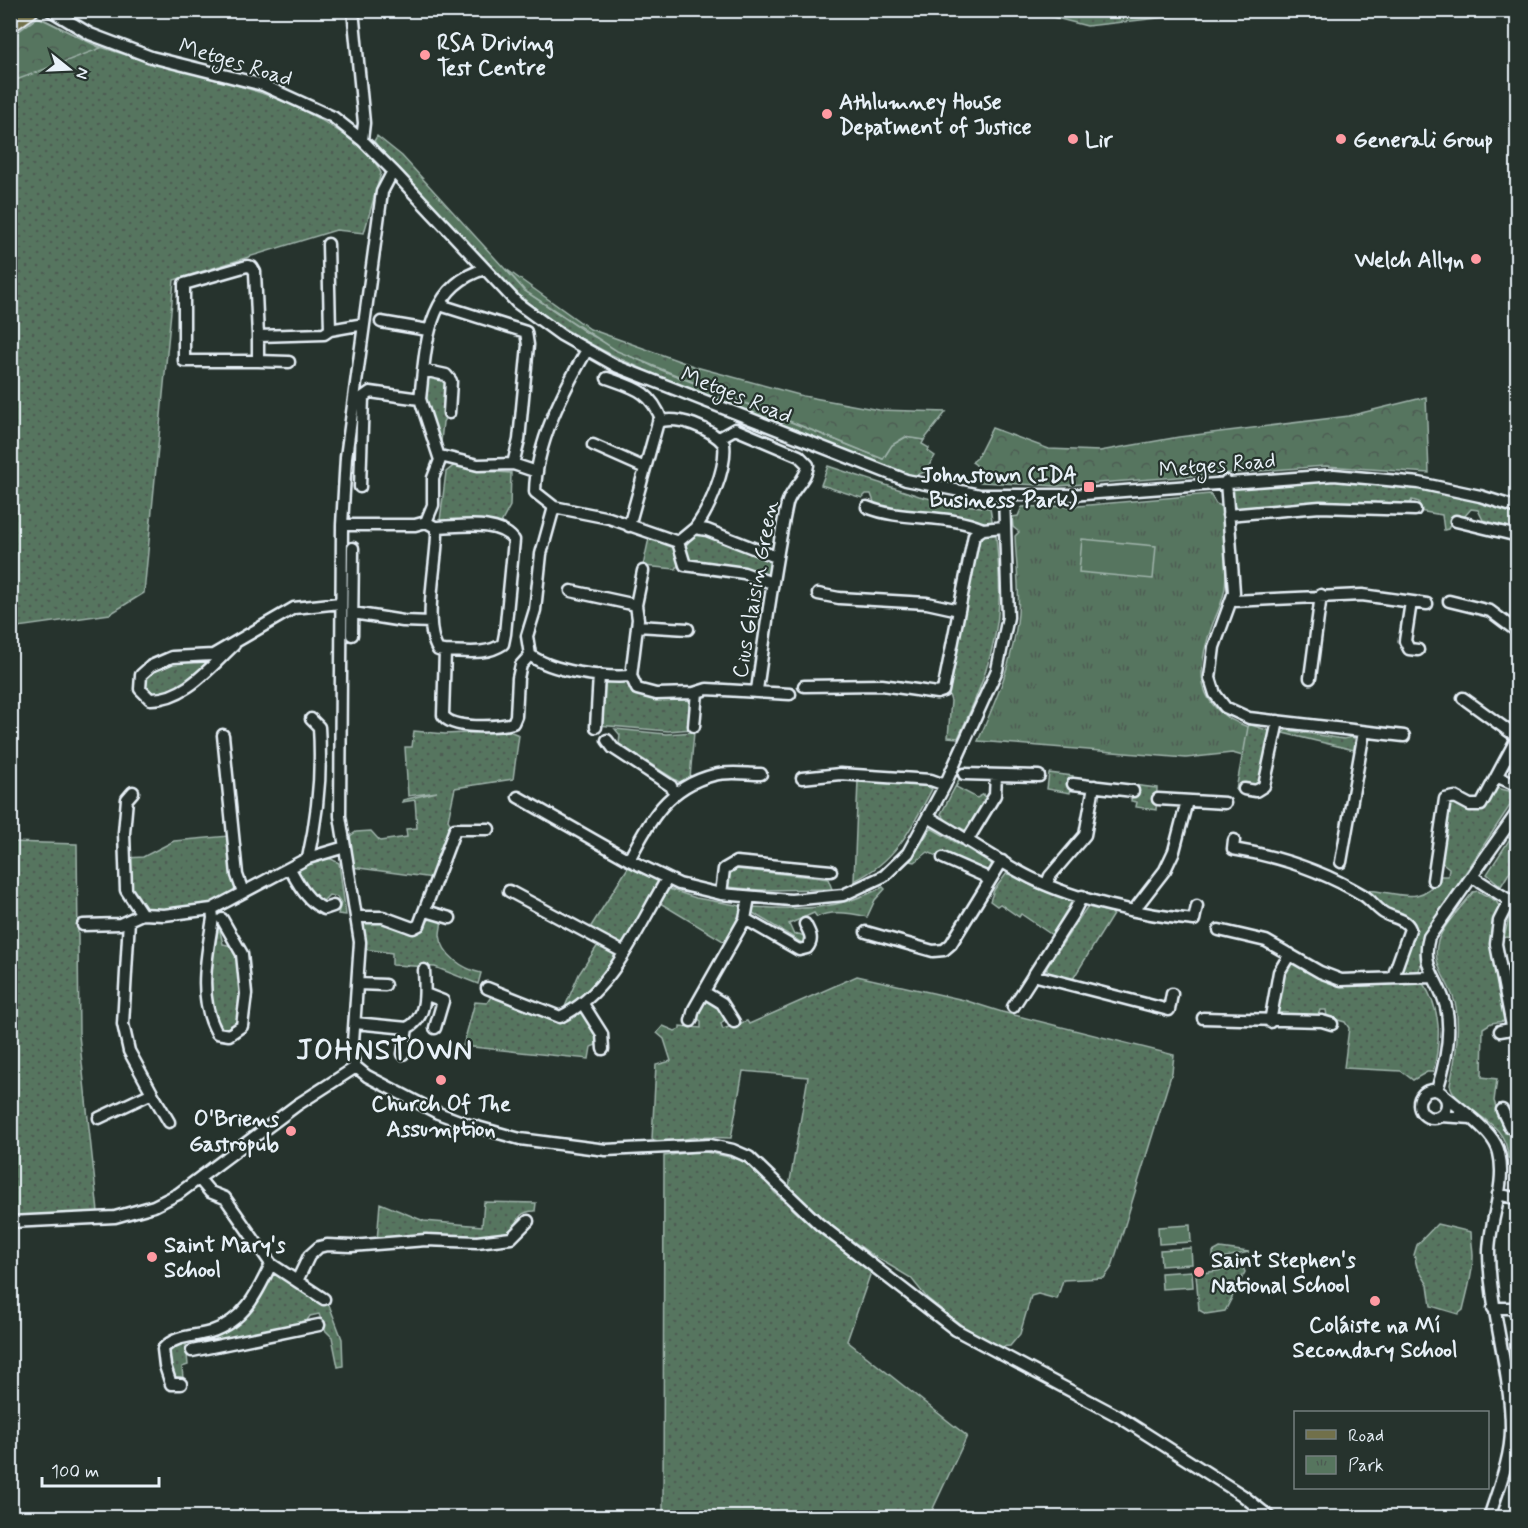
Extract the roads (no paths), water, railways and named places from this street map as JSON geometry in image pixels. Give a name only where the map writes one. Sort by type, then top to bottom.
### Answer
[{"type":"main road","points":[[10,25],[31,10]]},
{"type":"street","name":"Metges Road","points":[[50,10],[90,33],[151,57],[263,85],[333,117],[362,140],[393,171],[517,303],[561,335],[616,366],[906,480],[980,495],[1071,495],[1226,481],[1344,476],[1419,483],[1480,496],[1518,508]]},
{"type":"street","points":[[353,10],[364,123],[362,140]]},
{"type":"street","points":[[393,171],[382,192],[346,457],[342,525],[340,816],[360,942],[352,1057],[356,1067],[367,1076],[438,1113],[520,1139],[606,1150],[710,1146],[734,1150],[749,1157],[819,1224],[956,1330],[1118,1416],[1242,1496],[1271,1518]]},
{"type":"street","points":[[328,244],[330,330]]},
{"type":"street","points":[[258,361],[255,272],[252,267],[247,266],[184,284],[184,361],[289,362]]},
{"type":"street","points":[[342,525],[431,525],[462,525],[508,532],[514,540],[503,644],[488,652],[438,650],[434,643],[431,622],[437,542],[431,525],[433,478],[440,456],[420,399],[429,330],[440,305],[455,284],[469,274],[485,269]]},
{"type":"street","points":[[440,305],[526,332],[528,345],[520,428],[513,464]]},
{"type":"street","points":[[381,322],[429,330]]},
{"type":"street","points":[[258,336],[324,334],[330,330],[364,324]]},
{"type":"street","points":[[587,350],[565,390],[537,472],[535,492],[554,507],[609,518],[678,543]]},
{"type":"street","points":[[423,370],[446,375],[451,381],[449,413]]},
{"type":"street","points":[[607,378],[647,395],[652,400],[662,421]]},
{"type":"street","points":[[360,487],[363,397],[370,392],[420,399]]},
{"type":"street","points":[[629,526],[658,422],[684,422],[719,438],[725,451],[706,514],[695,528],[678,543]]},
{"type":"street","points":[[362,429],[375,431]]},
{"type":"street","name":"Cius Glaisin Green","points":[[719,438],[735,429],[800,456],[808,465],[807,472],[794,489],[788,502],[776,556],[757,690]]},
{"type":"street","points":[[593,445],[645,468]]},
{"type":"street","points":[[440,456],[478,465],[513,464],[537,472]]},
{"type":"street","points":[[1226,481],[1233,601],[1211,658],[1210,678],[1215,694],[1225,707],[1240,715],[1278,722],[1404,736]]},
{"type":"street","points":[[518,797],[667,879],[721,894],[749,897],[823,898],[863,888],[884,876],[903,859],[928,818],[997,670],[1008,617],[1004,495]]},
{"type":"street","points":[[554,507],[541,554],[535,610],[527,636],[530,655],[538,661],[599,675],[631,676]]},
{"type":"street","points":[[867,507],[879,512],[954,520],[983,529],[1004,527]]},
{"type":"street","points":[[1228,515],[1320,507],[1415,510]]},
{"type":"street","points":[[1456,521],[1518,536]]},
{"type":"street","points":[[695,528],[776,556]]},
{"type":"street","points":[[804,686],[882,685],[943,692],[974,535],[983,529]]},
{"type":"street","points":[[678,543],[685,565],[744,573],[772,583]]},
{"type":"street","points":[[352,635],[353,548]]},
{"type":"street","points":[[643,571],[636,605],[637,626],[631,676],[637,689],[646,692],[697,692],[707,689],[757,690],[790,694]]},
{"type":"street","points":[[571,591],[636,605]]},
{"type":"street","points":[[818,594],[839,598],[927,603],[959,610]]},
{"type":"street","points":[[1233,601],[1321,595],[1362,595],[1427,604]]},
{"type":"street","points":[[1310,678],[1321,595]]},
{"type":"street","points":[[1449,601],[1490,611],[1518,632]]},
{"type":"street","points":[[1411,602],[1405,641],[1409,649],[1418,650]]},
{"type":"street","points":[[234,645],[189,686],[166,700],[150,699],[140,689],[141,675],[151,666],[172,657],[213,655],[234,645],[294,608],[340,603]]},
{"type":"street","points":[[353,614],[403,621],[431,622]]},
{"type":"street","points":[[637,626],[688,629]]},
{"type":"street","points":[[445,651],[443,715],[446,720],[454,724],[501,726],[513,723],[516,716],[521,666],[530,655]]},
{"type":"street","points":[[596,727],[599,675]]},
{"type":"street","points":[[694,726],[697,692]]},
{"type":"street","points":[[1438,874],[1445,799],[1455,797],[1470,805],[1481,805],[1498,777],[1517,737],[1463,698]]},
{"type":"street","points":[[308,858],[320,797],[321,763],[319,727],[311,719]]},
{"type":"street","points":[[1244,789],[1256,791],[1264,786],[1278,722]]},
{"type":"street","points":[[1341,862],[1364,732]]},
{"type":"street","points":[[223,735],[237,875],[243,892]]},
{"type":"street","points":[[607,740],[613,748],[671,786],[674,792]]},
{"type":"street","points":[[629,860],[648,824],[674,792],[714,775],[761,774]]},
{"type":"street","points":[[802,778],[840,774],[931,780],[945,785]]},
{"type":"street","points":[[964,774],[1039,776]]},
{"type":"street","points":[[967,841],[995,795],[996,775]]},
{"type":"street","points":[[1498,777],[1518,786]]},
{"type":"street","points":[[1073,784],[1133,791]]},
{"type":"street","points":[[1047,883],[1085,835],[1094,786]]},
{"type":"street","points":[[133,792],[127,799],[124,833],[126,890],[142,914]]},
{"type":"street","points":[[1158,799],[1225,803]]},
{"type":"street","points":[[1134,910],[1165,870],[1174,851],[1187,801]]},
{"type":"street","points":[[1440,1116],[1447,1104],[1441,1093],[1448,1024],[1446,1006],[1432,978],[1427,958],[1429,937],[1518,811]]},
{"type":"street","points":[[928,818],[1032,879],[1082,896],[1134,910],[1194,920],[1197,906]]},
{"type":"street","points":[[357,917],[383,917],[413,928],[419,925],[455,829],[489,829]]},
{"type":"street","points":[[1234,840],[1233,849],[1267,855],[1300,866],[1362,894],[1383,912],[1406,922],[1409,925],[1409,933],[1393,977]]},
{"type":"street","points":[[83,925],[120,924],[142,914],[164,915],[212,909],[308,858],[345,847]]},
{"type":"street","points":[[943,858],[984,876],[989,881]]},
{"type":"street","points":[[866,932],[933,951],[944,950],[951,944],[1002,861]]},
{"type":"street","points":[[721,894],[724,869],[736,862],[831,871]]},
{"type":"street","points":[[290,869],[301,889],[315,905],[324,909],[333,906]]},
{"type":"street","points":[[1473,877],[1514,903],[1499,921],[1496,944],[1512,1026],[1511,1029],[1500,1031]]},
{"type":"street","points":[[487,988],[560,1017],[583,1004],[611,972],[667,879]]},
{"type":"street","points":[[509,891],[623,952]]},
{"type":"street","points":[[1013,1007],[1082,896]]},
{"type":"street","points":[[692,1021],[694,1009],[745,919],[749,897]]},
{"type":"street","points":[[212,909],[205,989],[210,1020],[217,1033],[229,1035],[242,1026],[246,994],[242,954],[222,919]]},
{"type":"street","points":[[426,911],[450,918]]},
{"type":"street","points":[[745,919],[799,950],[807,948],[810,942],[810,935],[805,924]]},
{"type":"street","points":[[129,920],[123,1024],[129,1051],[169,1122]]},
{"type":"street","points":[[1219,930],[1266,941],[1341,980],[1354,982],[1393,977],[1432,978]]},
{"type":"street","points":[[1270,1022],[1279,972],[1290,954]]},
{"type":"street","points":[[402,1054],[407,1028],[420,1018],[424,994],[424,970]]},
{"type":"street","points":[[1033,975],[1169,1010],[1172,994]]},
{"type":"street","points":[[358,984],[385,984]]},
{"type":"street","points":[[704,992],[722,1003],[734,1022]]},
{"type":"street","points":[[424,994],[443,1001],[435,1028]]},
{"type":"street","points":[[583,1004],[602,1034],[603,1048]]},
{"type":"street","points":[[1203,1018],[1270,1022],[1325,1019]]},
{"type":"street","points":[[355,1023],[407,1028]]},
{"type":"street","points":[[10,1222],[115,1217],[154,1206],[199,1179],[297,1105],[356,1067]]},
{"type":"street","points":[[99,1118],[152,1093]]},
{"type":"street","points":[[1472,1118],[1427,1116],[1419,1106],[1424,1093],[1441,1093],[1472,1118],[1488,1134],[1498,1150],[1498,1194],[1490,1248],[1493,1308],[1509,1391],[1511,1431],[1507,1457],[1489,1518]]},
{"type":"street","points":[[199,1179],[210,1192],[225,1198],[271,1264],[324,1299]]},
{"type":"street","points":[[1498,1194],[1518,1199]]},
{"type":"street","points":[[297,1281],[309,1256],[327,1245],[351,1246],[426,1240],[477,1242],[511,1238],[528,1221]]},
{"type":"street","points":[[181,1384],[171,1384],[165,1366],[163,1349],[170,1340],[210,1332],[228,1324],[246,1311],[271,1264]]},
{"type":"street","points":[[1493,1308],[1518,1308]]},
{"type":"street","points":[[192,1351],[318,1325]]},
{"type":"street","points":[[210,1332],[214,1346]]},
{"type":"place","name":"RSA Driving Test Centre","points":[[425,55]]},
{"type":"place","name":"Athlumney House Depatment of Justice","points":[[827,114]]},
{"type":"place","name":"Lir","points":[[1073,139]]},
{"type":"place","name":"Generali Group","points":[[1341,139]]},
{"type":"place","name":"Welch Allyn","points":[[1476,259]]},
{"type":"place","name":"Johnstown (IDA Business Park)","points":[[1089,487]]},
{"type":"place","name":"Church Of The Assumption","points":[[441,1080]]},
{"type":"place","name":"O'Briens Gastropub","points":[[291,1131]]},
{"type":"place","name":"Saint Mary's School","points":[[152,1257]]},
{"type":"place","name":"Saint Stephen's National School","points":[[1199,1272]]},
{"type":"place","name":"Coláiste na Mí Secondary School","points":[[1375,1301]]},
{"type":"district","name":"JOHNSTOWN","points":[[385,1049]]}]
